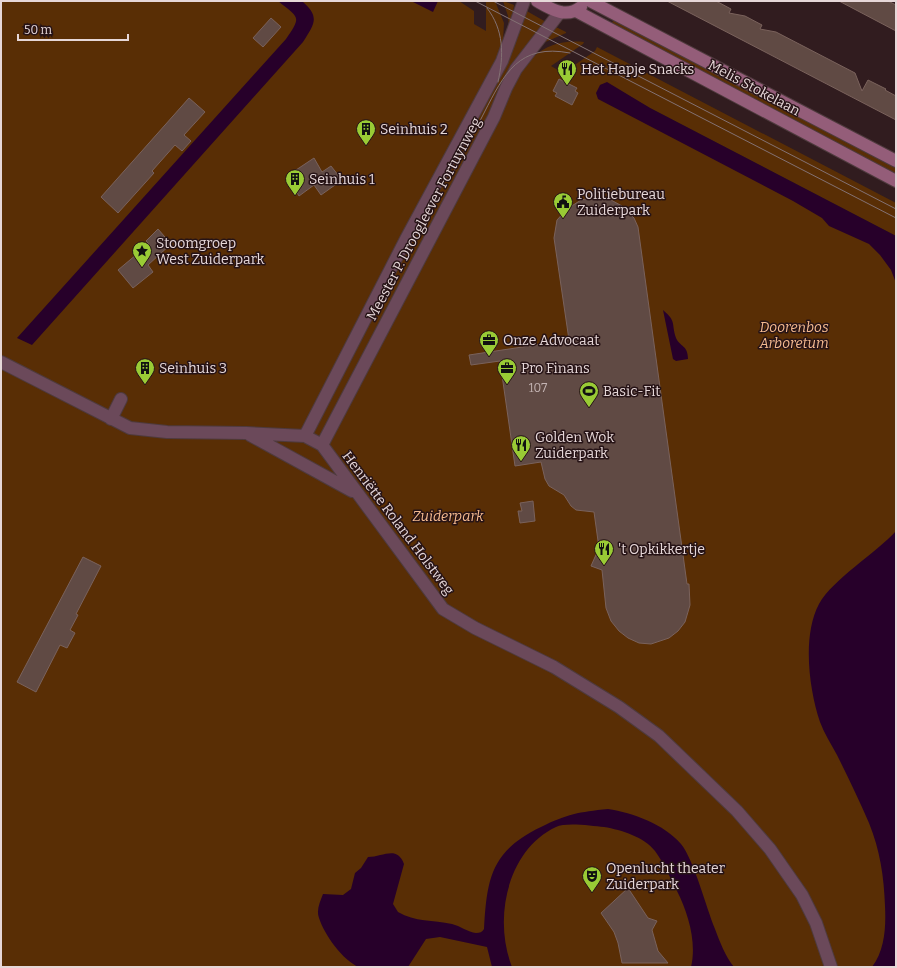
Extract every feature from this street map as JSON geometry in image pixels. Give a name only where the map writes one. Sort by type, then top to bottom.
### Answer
[{"type":"street","name":"Meester P. Droogleever Fortuynweg","points":[[305,436],[406,239],[498,68],[524,1]]},
{"type":"street","points":[[537,1],[560,12],[567,13],[576,11],[585,1]]},
{"type":"street","name":"Melis Stokelaan","points":[[590,1],[896,161]]},
{"type":"street","name":"Melis Stokelaan","points":[[576,11],[896,181]]},
{"type":"street","name":"Meester P. Droogleever Fortuynweg","points":[[322,445],[494,118],[506,88],[516,69],[560,12]]},
{"type":"street","name":"Henriëtte Roland Holstweg","points":[[1,362],[130,428],[167,432],[246,433],[305,436],[322,445],[443,609],[475,628],[554,667],[619,707],[659,736],[738,811],[770,849],[802,895],[816,923],[831,967]]},
{"type":"street","points":[[110,419],[121,399]]},
{"type":"street","points":[[246,433],[356,493]]},
{"type":"green space","name":"Zuiderpark","points":[[1,1],[459,1],[474,11],[474,24],[486,31],[486,1],[495,1],[504,23],[503,41],[513,47],[525,10],[546,22],[523,52],[533,57],[550,46],[563,42],[584,42],[551,66],[563,73],[595,51],[597,47],[896,203],[896,236],[650,108],[607,83],[600,85],[896,245],[896,967],[1,967]]},
{"type":"green space","points":[[503,1],[514,5],[511,28],[509,28],[508,16]]},
{"type":"green space","points":[[614,19],[896,166],[896,174],[684,64],[612,23]]},
{"type":"green space","points":[[556,27],[566,33],[541,44]]},
{"type":"shaded area","points":[[278,1],[302,1],[311,11],[314,20],[313,25],[303,42],[32,345],[17,338],[286,39],[294,26],[296,18],[294,14]]},
{"type":"shaded area","points":[[411,1],[438,1],[433,12]]},
{"type":"shaded area","points":[[607,82],[650,108],[896,236],[896,283],[891,270],[880,255],[869,244],[829,226],[822,218],[793,201],[598,99],[596,93],[600,85]]},
{"type":"shaded area","points":[[663,310],[672,320],[676,338],[687,351],[688,359],[676,361],[673,359]]},
{"type":"shaded area","points":[[896,531],[896,967],[872,967],[880,953],[885,930],[881,864],[869,823],[820,722],[810,679],[809,647],[810,631],[819,604],[834,585]]},
{"type":"shaded area","points":[[608,809],[628,813],[648,820],[666,831],[681,844],[691,861],[711,920],[721,944],[734,967],[691,967],[693,948],[688,918],[677,891],[655,851],[639,838],[625,832],[604,827],[566,825],[556,827],[539,838],[526,852],[516,869],[508,888],[505,908],[504,928],[506,948],[512,967],[492,967],[487,947],[440,937],[426,939],[408,967],[359,967],[353,964],[341,953],[325,932],[321,924],[318,912],[323,894],[343,895],[351,889],[355,873],[361,868],[368,857],[393,853],[401,858],[404,864],[393,904],[398,912],[411,918],[452,924],[476,933],[480,933],[484,929],[487,895],[490,881],[502,856],[511,846],[524,836],[558,819],[581,813]]},
{"type":"building","points":[[667,1],[716,1],[731,9],[729,13],[745,16],[762,25],[760,29],[776,32],[855,73],[862,91],[868,80],[886,89],[885,90],[896,96],[896,120]]},
{"type":"building","points":[[839,1],[888,1],[896,5],[896,31]]},
{"type":"building","points":[[271,18],[281,27],[263,47],[253,38]]},
{"type":"building","points":[[559,79],[577,88],[575,91],[578,93],[572,105],[555,96],[557,93],[553,91]]},
{"type":"building","points":[[189,98],[205,112],[184,135],[191,141],[182,151],[175,145],[152,171],[154,173],[118,213],[101,197]]},
{"type":"building","points":[[314,158],[322,172],[331,166],[342,180],[321,195],[314,185],[299,196],[287,176]]},
{"type":"building","points":[[595,197],[611,200],[622,206],[634,218],[638,227],[687,584],[689,584],[690,605],[685,622],[678,631],[669,638],[651,644],[639,643],[628,638],[619,631],[611,621],[606,608],[602,570],[591,566],[599,548],[594,512],[576,510],[571,506],[564,495],[549,486],[545,479],[541,462],[515,466],[500,361],[471,365],[469,355],[569,340],[554,238],[557,220],[567,209],[581,200]]},
{"type":"building","points":[[158,229],[171,244],[148,265],[153,272],[133,288],[118,270],[149,244],[146,241]]},
{"type":"building","points":[[533,501],[535,521],[520,523],[518,511],[522,511],[520,503]]},
{"type":"building","points":[[83,557],[101,566],[76,614],[78,615],[70,630],[75,633],[67,648],[60,645],[36,692],[17,682]]},
{"type":"building","points":[[628,888],[648,918],[657,921],[652,930],[658,951],[668,963],[622,963],[614,932],[601,913]]},
{"type":"tram line","points":[[475,1],[896,218]]},
{"type":"tram line","points":[[493,1],[896,209]]},
{"type":"tram line","points":[[487,8],[493,16],[500,34],[502,53],[498,82]]},
{"type":"tram line","points":[[453,173],[491,99],[507,74],[515,65],[526,57],[538,53],[552,51],[570,53]]},
{"type":"place","name":"Het Hapje Snacks","points":[[567,86]]},
{"type":"place","name":"Seinhuis 2","points":[[366,146]]},
{"type":"place","name":"Seinhuis 1","points":[[295,196]]},
{"type":"place","name":"Politiebureau Zuiderpark","points":[[563,219]]},
{"type":"place","name":"Stoomgroep West Zuiderpark","points":[[142,268]]},
{"type":"place","name":"Onze Advocaat","points":[[489,357]]},
{"type":"place","name":"Seinhuis 3","points":[[145,385]]},
{"type":"place","name":"Pro Finans","points":[[507,385]]},
{"type":"place","name":"Basic-Fit","points":[[589,408]]},
{"type":"place","name":"Golden Wok Zuiderpark","points":[[521,462]]},
{"type":"place","name":"'t Opkikkertje","points":[[604,566]]},
{"type":"place","name":"Openlucht theater Zuiderpark","points":[[592,893]]},
{"type":"park label","name":"Doorenbos Arboretum","points":[[794,336]]}]
